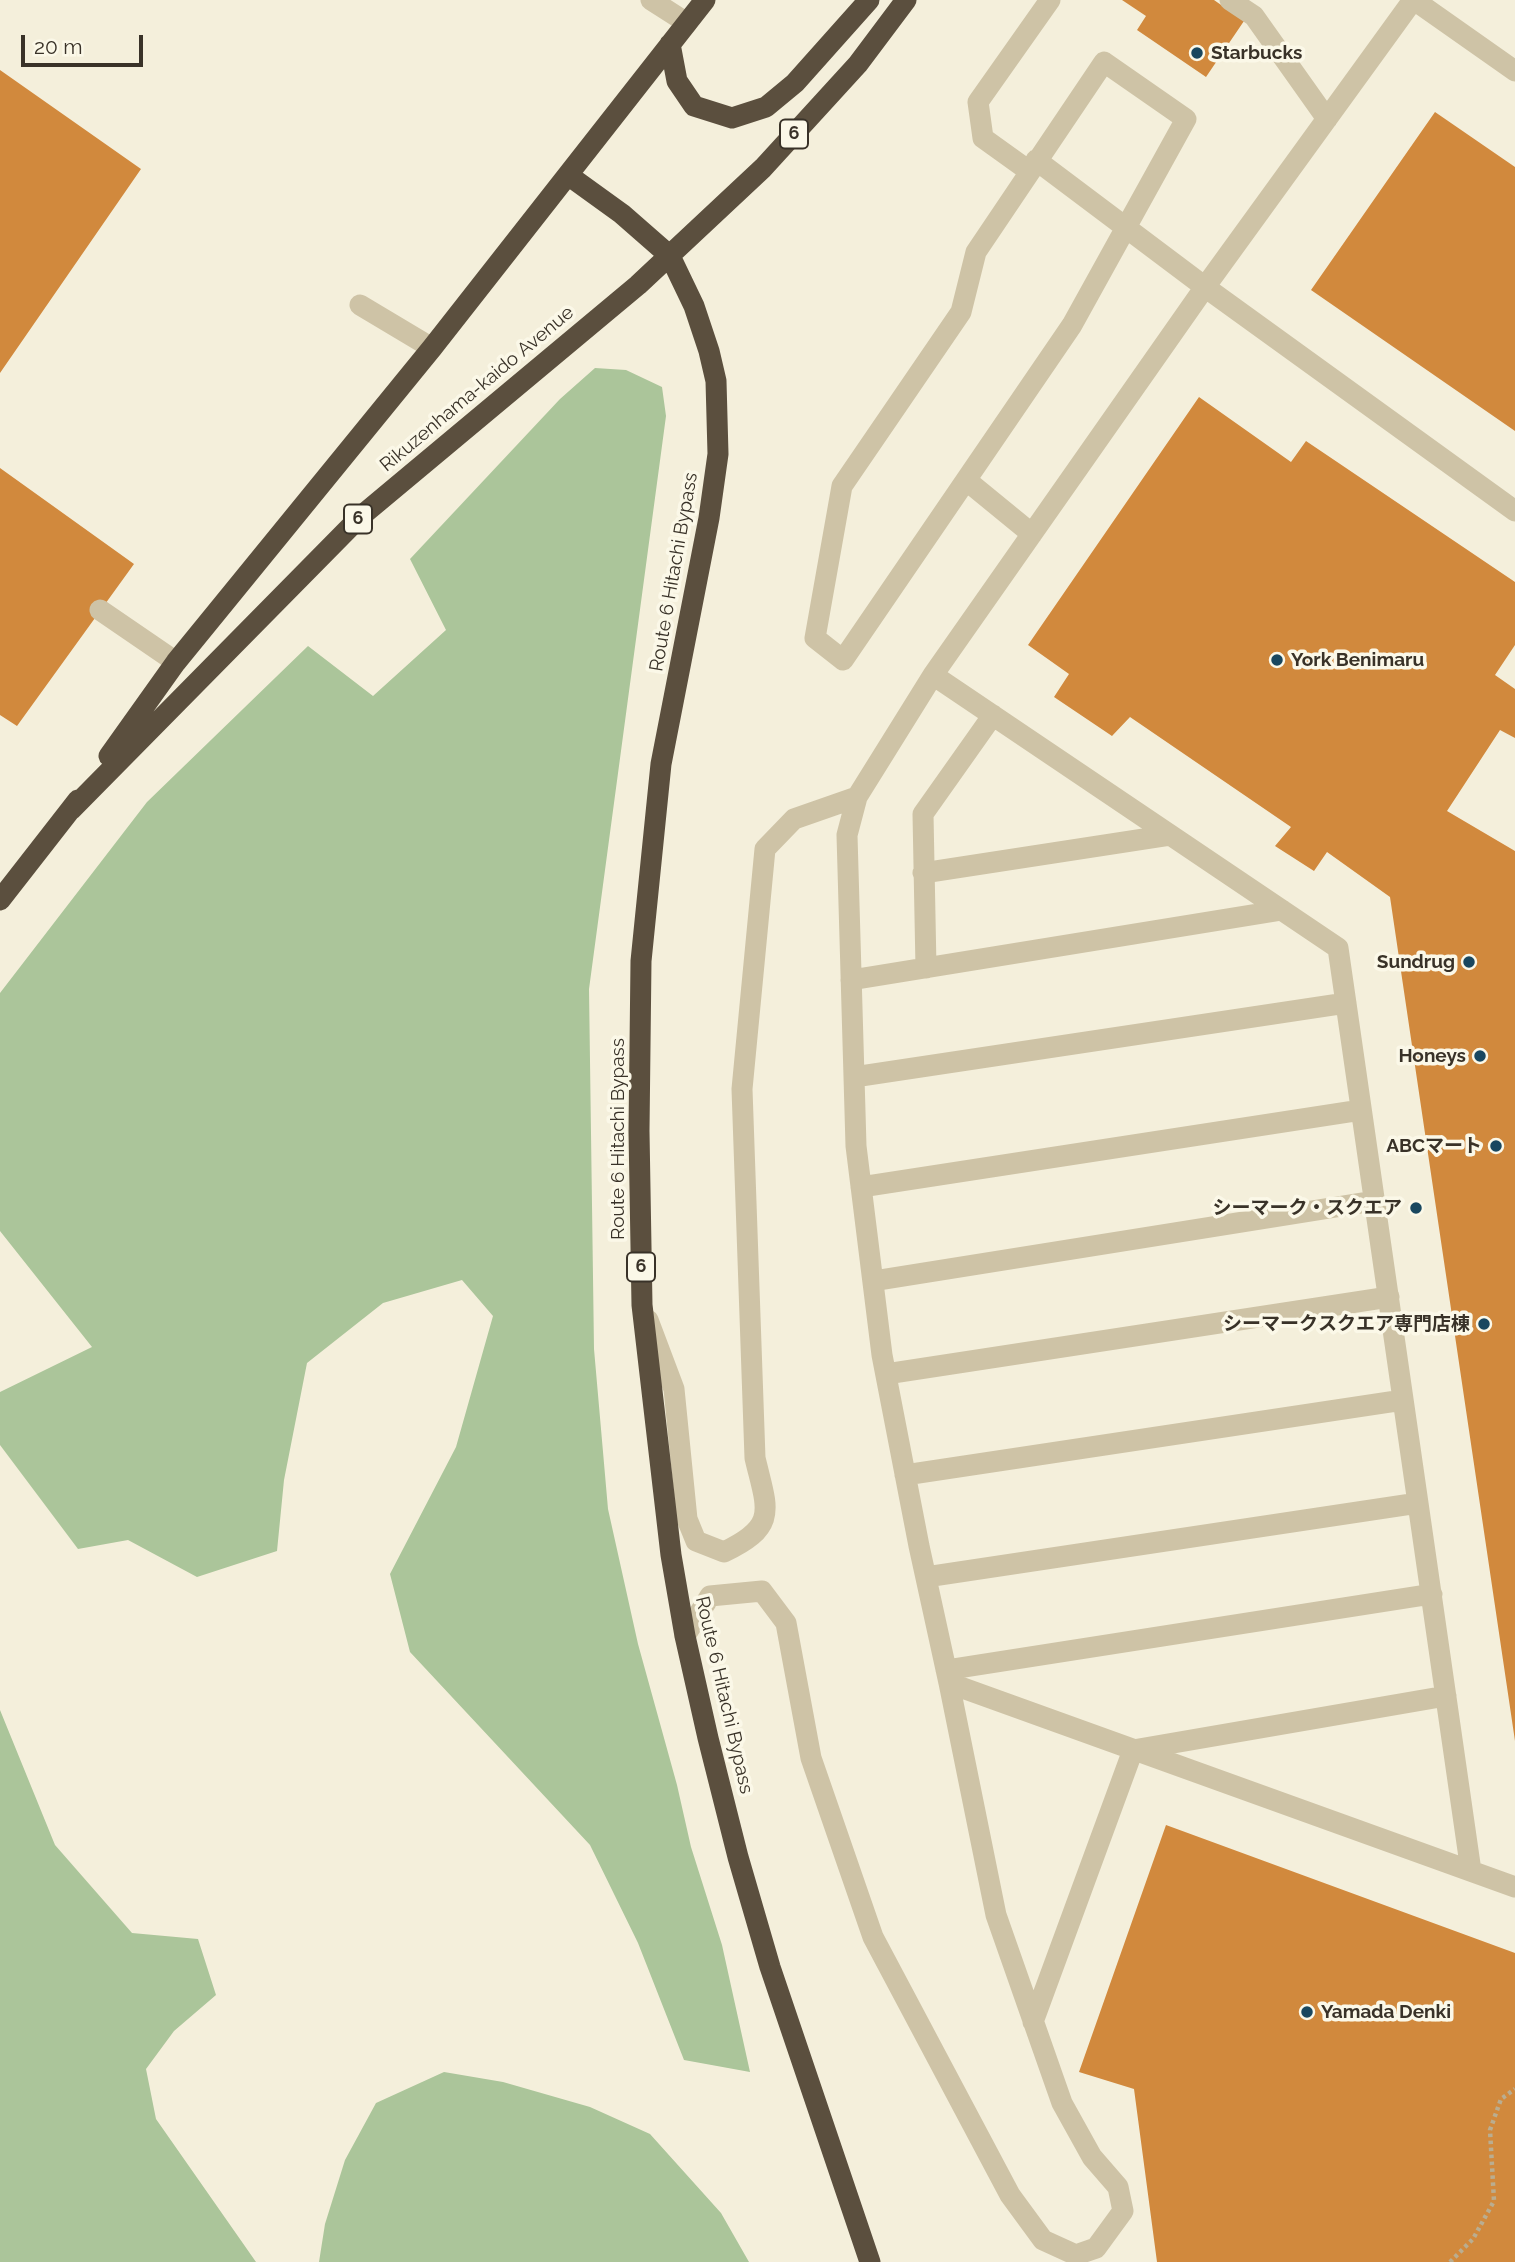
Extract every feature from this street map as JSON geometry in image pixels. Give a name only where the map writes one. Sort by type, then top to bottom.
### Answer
[{"type":"highway","name":"Rikuzenhama-kaido Avenue","points":[[0,900],[71,810],[176,662],[432,348],[705,0]]},
{"type":"highway","points":[[670,44],[677,81],[694,106],[732,118],[766,107],[795,83],[869,0]]},
{"type":"highway","name":"Rikuzenhama-kaido Avenue","points":[[71,810],[360,517],[670,256],[763,169],[858,64],[906,0]]},
{"type":"highway","name":"Route 6 Hitachi Bypass","points":[[568,174],[622,214],[670,256],[694,306],[716,381],[718,454],[709,518],[661,764],[641,961],[639,1130],[642,1305],[668,1529],[685,1636],[738,1857],[770,1967],[870,2262]]},
{"type":"street","points":[[651,0],[687,23]]},
{"type":"street","points":[[1050,0],[978,102],[983,138],[1032,166],[1126,229],[1515,510]]},
{"type":"street","points":[[1230,0],[1254,16],[1327,119]]},
{"type":"street","points":[[685,1636],[710,1596],[762,1591],[786,1623],[811,1758],[873,1937],[1018,2207],[1043,2241],[1076,2255],[1097,2255],[1123,2211],[1118,2187],[1092,2157],[1062,2104],[996,1915],[886,1374],[856,1146],[847,835],[858,797],[933,676],[1205,287],[1413,0],[1515,71]]},
{"type":"street","points":[[1104,62],[1186,119],[1126,229],[1072,325],[843,660],[815,638],[842,486],[961,312],[976,252],[1104,62]]},
{"type":"street","points":[[360,305],[432,348]]},
{"type":"street","points":[[966,480],[1032,534]]},
{"type":"street","points":[[100,610],[176,662]]},
{"type":"street","points":[[933,676],[1338,948],[1471,1871]]},
{"type":"street","points":[[926,968],[923,814],[993,715]]},
{"type":"street","points":[[642,1305],[674,1389],[687,1519],[696,1541],[724,1552],[748,1541],[763,1524],[765,1502],[755,1458],[742,1089],[765,849],[794,819],[858,797]]},
{"type":"street","points":[[923,873],[1170,835]]},
{"type":"street","points":[[851,980],[1282,910]]},
{"type":"street","points":[[854,1077],[1346,1003]]},
{"type":"street","points":[[861,1187],[1362,1110]]},
{"type":"street","points":[[873,1281],[1374,1201]]},
{"type":"street","points":[[886,1374],[1389,1297]]},
{"type":"street","points":[[905,1475],[1403,1400]]},
{"type":"street","points":[[926,1577],[1418,1503]]},
{"type":"street","points":[[948,1677],[1432,1594]]},
{"type":"street","points":[[948,1677],[1133,1750],[1515,1887]]},
{"type":"street","points":[[1133,1750],[1446,1696]]},
{"type":"street","points":[[1033,2022],[1133,1750]]},
{"type":"path","points":[[1450,2262],[1473,2239],[1494,2201],[1490,2130],[1501,2099],[1515,2089]]},
{"type":"green space","points":[[595,368],[626,370],[662,387],[666,416],[589,989],[594,1349],[608,1509],[638,1644],[677,1785],[691,1847],[722,1945],[750,2072],[684,2060],[638,1943],[590,1845],[410,1652],[390,1574],[456,1447],[493,1316],[462,1280],[383,1303],[307,1363],[284,1480],[277,1551],[197,1577],[128,1540],[78,1549],[0,1445],[0,1392],[92,1347],[0,1231],[0,993],[147,802],[308,646],[373,696],[446,630],[410,559],[560,399]]},
{"type":"green space","points":[[0,1710],[55,1845],[132,1933],[198,1939],[216,1995],[174,2031],[146,2069],[156,2119],[256,2262],[0,2262]]},
{"type":"green space","points":[[444,2072],[503,2082],[590,2107],[650,2134],[721,2213],[749,2262],[319,2262],[325,2224],[345,2160],[376,2103]]},
{"type":"building","name":"Starbucks","points":[[1122,0],[1214,0],[1244,21],[1206,77],[1137,30],[1146,16]]},
{"type":"building","points":[[0,70],[141,169],[0,373]]},
{"type":"building","points":[[1435,112],[1515,167],[1515,431],[1311,290]]},
{"type":"building","name":"York Benimaru","points":[[1199,397],[1291,462],[1306,441],[1515,582],[1515,645],[1495,675],[1515,689],[1515,738],[1500,730],[1447,811],[1515,851],[1515,1741],[1390,897],[1327,852],[1314,871],[1275,846],[1291,827],[1130,717],[1112,736],[1054,697],[1069,674],[1028,645]]},
{"type":"building","points":[[0,468],[134,564],[17,726],[0,715]]},
{"type":"building","name":"Yamada Denki","points":[[1166,1825],[1515,1953],[1515,2262],[1157,2262],[1134,2089],[1079,2072]]},
{"type":"place","name":"Starbucks","points":[[1197,53]]},
{"type":"place","name":"York Benimaru","points":[[1277,660]]},
{"type":"place","name":"Sundrug","points":[[1469,962]]},
{"type":"place","name":"Honeys","points":[[1480,1056]]},
{"type":"place","name":"ABCマート","points":[[1496,1146]]},
{"type":"place","name":"シーマーク・スクエア","points":[[1416,1208]]},
{"type":"place","name":"シーマークスクエア専門店棟","points":[[1484,1324]]},
{"type":"place","name":"Yamada Denki","points":[[1307,2012]]}]
